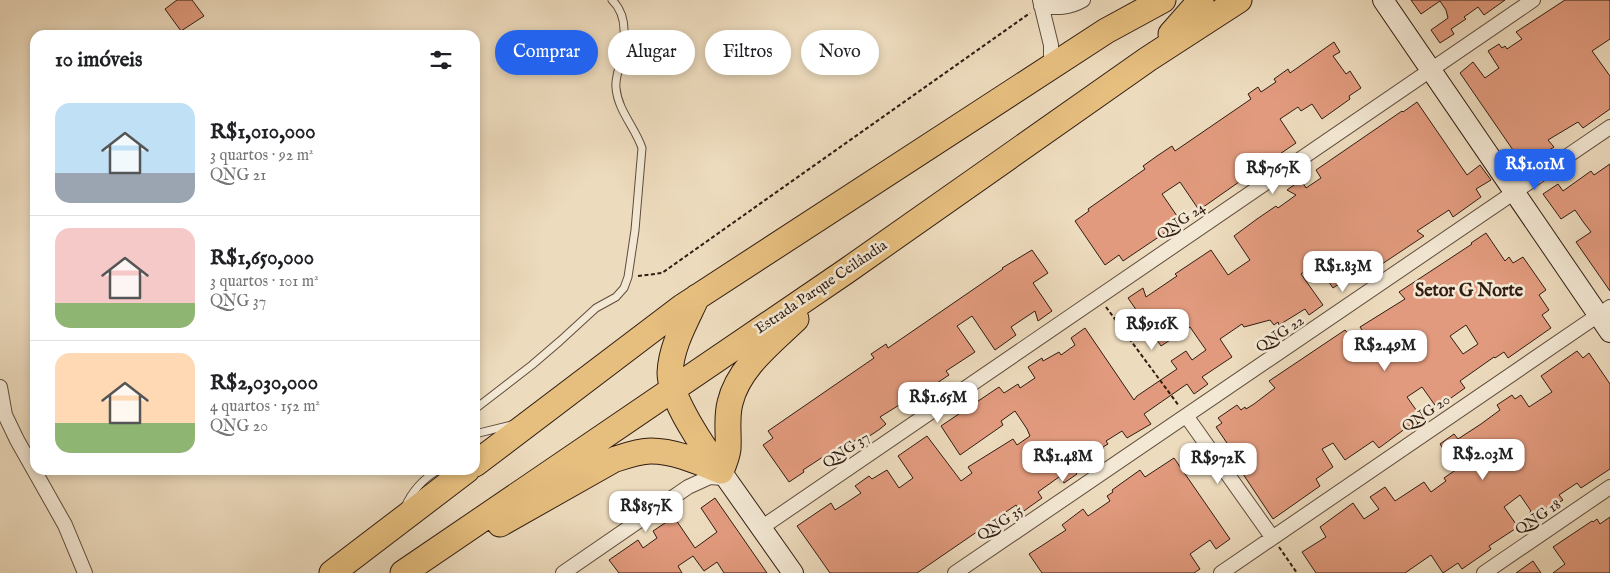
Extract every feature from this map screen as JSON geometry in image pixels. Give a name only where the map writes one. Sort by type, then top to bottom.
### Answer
[{"type":"highway","points":[[480,460],[682,307],[1106,31],[1163,0]]},
{"type":"highway","points":[[1148,59],[1201,0]]},
{"type":"highway","name":"Estrada Parque Ceilândia","points":[[403,573],[845,272],[1148,59],[1239,0]]},
{"type":"highway","points":[[724,474],[728,449],[728,415],[735,387],[746,370],[767,347],[845,272]]},
{"type":"highway","points":[[697,297],[677,340],[670,372],[673,389],[698,438],[724,474]]},
{"type":"highway","points":[[410,573],[613,460],[631,454],[650,450],[665,452],[686,457],[724,474]]},
{"type":"highway","points":[[332,573],[460,475]]},
{"type":"street","points":[[1040,3],[1058,8],[1068,7],[1083,0]]},
{"type":"street","points":[[1383,0],[1515,193],[1604,311],[1610,332]]},
{"type":"street","name":"QNG 24","points":[[1099,297],[1533,0]]},
{"type":"street","points":[[1040,3],[1051,45],[1051,67]]},
{"type":"street","name":"QNG 22","points":[[1187,417],[1610,127]]},
{"type":"street","name":"QNG 37","points":[[761,528],[1099,297]]},
{"type":"street","name":"QNG 20","points":[[1221,573],[1604,311]]},
{"type":"street","points":[[0,387],[5,416],[30,463]]},
{"type":"street","points":[[1187,417],[1272,537]]},
{"type":"street","name":"QNG 35","points":[[955,573],[1187,417]]},
{"type":"street","points":[[563,573],[688,487],[724,474],[793,573]]},
{"type":"street","points":[[37,475],[65,525],[85,573]]},
{"type":"street","name":"QNG 18","points":[[1484,573],[1610,487]]},
{"type":"lane","points":[[480,405],[539,359],[596,308],[619,294],[624,288],[628,277],[635,230],[642,148],[638,136],[624,113],[615,86],[624,26],[620,11],[612,0]]},
{"type":"lane","points":[[480,433],[512,424],[528,424]]},
{"type":"lane","points":[[400,521],[409,498],[424,480],[431,475]]},
{"type":"path","points":[[628,277],[662,273],[1040,3]]},
{"type":"path","points":[[1099,297],[1187,417]]},
{"type":"path","points":[[1272,537],[1297,573]]},
{"type":"building","points":[[177,0],[192,0],[204,16],[180,30],[165,9]]},
{"type":"building","points":[[1411,0],[1505,0],[1484,15],[1478,7],[1464,17],[1466,19],[1451,29],[1454,34],[1440,43],[1431,30],[1448,18],[1446,10],[1440,1],[1421,14]]},
{"type":"building","points":[[1565,0],[1610,0],[1610,39],[1592,51],[1610,76],[1610,109],[1583,128],[1578,122],[1548,140],[1554,147],[1524,166],[1460,73],[1473,62],[1485,78],[1499,68],[1488,51],[1499,44],[1502,48],[1505,46],[1507,49],[1522,39],[1516,32]]},
{"type":"building","points":[[1334,42],[1340,52],[1333,56],[1346,74],[1350,71],[1361,88],[1349,96],[1350,99],[1322,119],[1312,104],[1301,111],[1298,107],[1280,119],[1296,143],[1255,171],[1250,168],[1252,171],[1237,180],[1239,182],[1199,210],[1180,182],[1162,194],[1177,216],[1169,222],[1172,228],[1123,261],[1119,255],[1105,265],[1075,221],[1089,211],[1088,209],[1145,169],[1143,166],[1157,156],[1172,146],[1175,151],[1251,99],[1248,94],[1258,87],[1261,92],[1276,82],[1274,79],[1288,69],[1290,73]]},
{"type":"building","points":[[1417,102],[1467,175],[1480,165],[1491,180],[1476,189],[1481,197],[1453,217],[1449,210],[1417,231],[1424,236],[1361,278],[1357,272],[1333,288],[1316,264],[1301,274],[1323,305],[1309,315],[1305,309],[1279,325],[1278,322],[1274,325],[1270,320],[1244,327],[1242,324],[1220,339],[1232,357],[1202,377],[1208,384],[1194,394],[1187,384],[1144,414],[1151,424],[1127,438],[1122,431],[1106,441],[1108,444],[1104,448],[1072,467],[1077,474],[1064,483],[1059,477],[1038,492],[1042,498],[1021,513],[1016,505],[917,573],[830,573],[797,526],[831,503],[835,510],[861,493],[855,486],[869,476],[872,479],[887,470],[899,488],[913,478],[898,456],[927,436],[961,481],[972,473],[968,467],[1013,439],[1017,445],[1030,436],[1015,411],[1001,421],[1003,425],[960,455],[941,426],[999,387],[1004,393],[1018,384],[1020,388],[1035,378],[1028,367],[1042,358],[1043,361],[1059,352],[1061,355],[1075,345],[1071,338],[1085,328],[1134,400],[1177,369],[1171,361],[1186,351],[1192,360],[1206,350],[1190,327],[1161,346],[1128,298],[1143,288],[1146,297],[1177,276],[1175,274],[1211,250],[1228,275],[1250,260],[1234,236],[1276,206],[1278,208],[1296,195],[1287,190],[1301,180],[1306,188],[1321,178],[1316,170]]},
{"type":"building","points":[[1610,164],[1610,291],[1576,242],[1591,232],[1575,210],[1561,219],[1543,194],[1558,184],[1563,191],[1591,171],[1594,175]]},
{"type":"building","points":[[1486,233],[1505,261],[1509,257],[1513,263],[1523,257],[1546,290],[1539,295],[1549,310],[1542,315],[1551,328],[1508,358],[1504,352],[1494,357],[1460,381],[1465,388],[1437,408],[1422,387],[1407,397],[1421,417],[1379,448],[1373,441],[1345,460],[1333,443],[1322,449],[1333,467],[1316,479],[1320,486],[1273,519],[1241,471],[1244,468],[1216,427],[1222,423],[1218,418],[1237,405],[1241,410],[1254,404],[1275,388],[1269,381],[1345,330],[1364,351],[1372,345],[1360,327],[1405,299],[1399,292]],"holes":[[[1466,325],[1478,344],[1463,354],[1450,336]]]},
{"type":"building","points":[[1032,250],[1048,273],[1033,283],[1052,311],[1038,321],[1035,311],[1011,327],[1016,335],[995,350],[972,316],[957,326],[975,352],[946,371],[949,375],[934,385],[937,389],[908,409],[904,402],[880,417],[886,424],[880,429],[865,439],[863,435],[834,455],[832,451],[803,470],[804,472],[789,482],[763,445],[773,438],[768,431],[874,358],[871,354],[886,344],[888,348],[1002,268]]},
{"type":"building","points":[[1577,351],[1583,358],[1589,353],[1610,384],[1610,469],[1581,488],[1577,483],[1559,495],[1563,500],[1534,520],[1529,513],[1531,511],[1520,495],[1504,507],[1518,527],[1489,546],[1491,549],[1462,569],[1458,563],[1443,573],[1431,555],[1405,573],[1316,573],[1302,552],[1326,537],[1320,527],[1353,503],[1364,519],[1379,509],[1370,497],[1385,487],[1395,501],[1424,482],[1431,492],[1446,481],[1444,478],[1457,469],[1440,444],[1454,434],[1458,439],[1481,424],[1500,410],[1497,405],[1512,395],[1515,399],[1521,395],[1529,407],[1552,392],[1541,376]]},
{"type":"building","points":[[1174,458],[1230,539],[1216,549],[1210,540],[1190,554],[1200,569],[1194,573],[1042,573],[1029,554],[1066,530],[1062,525],[1083,509],[1088,516],[1110,501],[1107,496],[1113,492],[1112,490],[1140,470],[1145,477]]},
{"type":"building","points":[[715,498],[767,573],[724,573],[717,562],[704,571],[693,556],[678,566],[682,573],[619,573],[609,560],[638,540],[643,548],[657,538],[653,531],[674,517],[695,548],[717,532],[701,508]]},
{"type":"building","points":[[1610,517],[1610,573],[1553,573],[1565,564],[1553,547],[1592,521],[1597,519],[1600,524]]},
{"type":"building","points":[[1533,561],[1541,573],[1516,573]]},
{"type":"district","name":"Setor G Norte","points":[[1469,291]]}]
